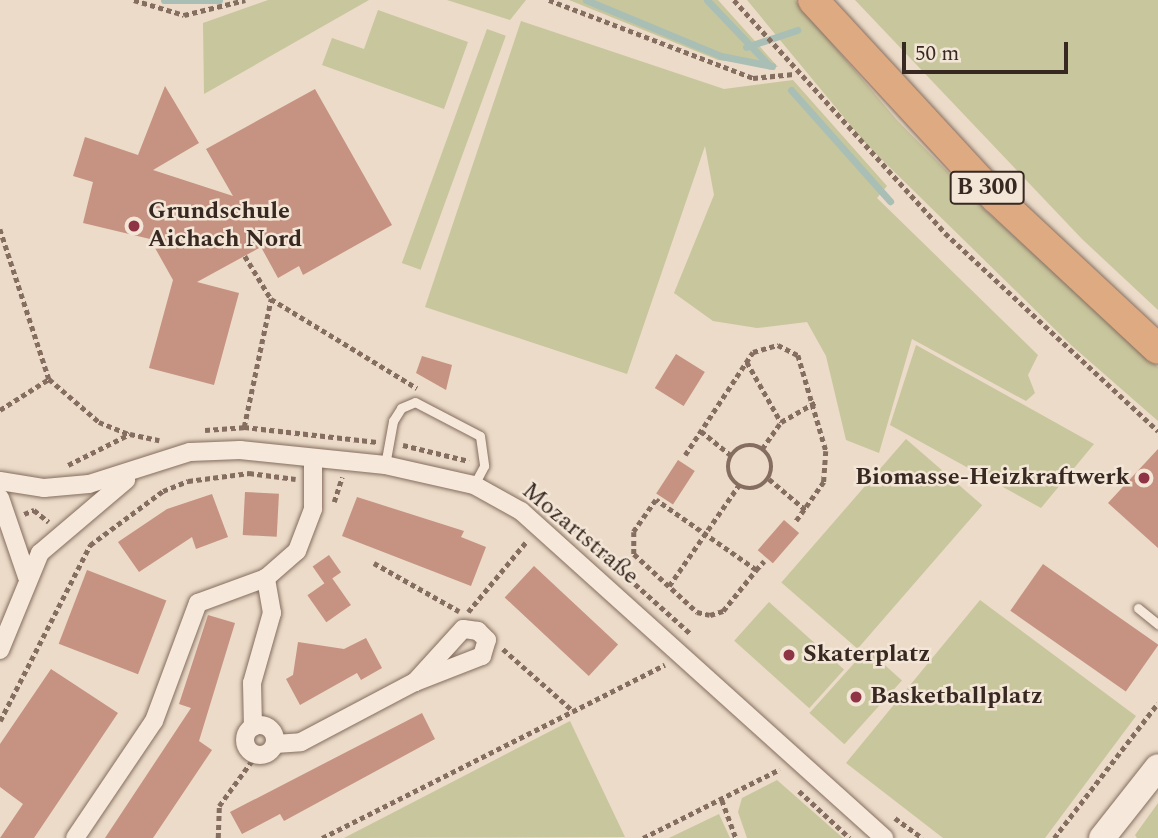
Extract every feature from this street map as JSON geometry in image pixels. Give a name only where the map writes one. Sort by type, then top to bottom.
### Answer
[{"type":"highway","name":"B 300","points":[[813,0],[996,198],[1158,349]]},
{"type":"main road","points":[[1102,838],[1158,766]]},
{"type":"street","name":"Mozartstraße","points":[[0,481],[44,488],[134,474],[190,452],[313,458],[385,465],[474,485],[521,511],[884,838]]},
{"type":"street","points":[[75,838],[154,721],[198,603],[266,578],[307,531],[314,478],[313,458]]},
{"type":"street","points":[[0,650],[27,577],[61,531],[134,474]]},
{"type":"street","points":[[0,498],[27,577]]},
{"type":"street","points":[[266,578],[272,612],[252,683],[253,727],[245,740],[256,755],[275,744],[301,743],[415,682],[482,656],[486,640],[465,622],[415,682]]},
{"type":"street","points":[[253,727],[271,730],[275,744]]},
{"type":"lane","points":[[385,465],[388,443],[401,408],[415,402],[480,436],[484,466],[474,485]]},
{"type":"lane","points":[[1138,608],[1158,624]]},
{"type":"path","points":[[134,0],[184,15],[245,0]]},
{"type":"path","points":[[549,0],[753,78],[794,74]]},
{"type":"path","points":[[734,0],[794,74],[945,233],[1158,431]]},
{"type":"path","points":[[0,229],[0,238],[49,379],[99,422],[130,434],[170,439]]},
{"type":"path","points":[[245,256],[271,299],[418,383],[415,402]]},
{"type":"path","points":[[244,427],[271,299]]},
{"type":"path","points":[[685,455],[753,352],[778,345],[798,355],[816,402],[824,482],[795,523]]},
{"type":"path","points":[[747,361],[780,422]]},
{"type":"path","points":[[0,410],[49,379]]},
{"type":"path","points":[[762,449],[780,422],[816,402]]},
{"type":"path","points":[[200,431],[244,427],[388,443],[484,466]]},
{"type":"path","points":[[701,431],[732,456]]},
{"type":"path","points":[[34,510],[50,473],[130,434]]},
{"type":"path","points":[[746,446],[762,449],[772,462],[769,479],[755,488],[739,485],[729,472],[732,456],[746,446]]},
{"type":"path","points":[[0,721],[90,545],[163,491],[188,481],[238,473],[352,482]]},
{"type":"path","points":[[769,479],[806,510]]},
{"type":"path","points":[[669,586],[739,485]]},
{"type":"path","points":[[756,570],[656,500],[634,532],[634,554],[697,612],[710,615],[723,611],[764,561]]},
{"type":"path","points":[[553,511],[699,642]]},
{"type":"path","points":[[516,534],[535,550]]},
{"type":"path","points":[[374,563],[465,622],[526,542]]},
{"type":"path","points":[[486,640],[513,654],[573,711]]},
{"type":"path","points":[[652,657],[672,675]]},
{"type":"path","points":[[322,838],[662,667]]},
{"type":"path","points":[[1054,838],[1158,703]]},
{"type":"path","points":[[218,838],[219,806],[249,773],[256,755]]},
{"type":"path","points":[[643,838],[722,800],[777,771],[795,758]]},
{"type":"path","points":[[767,762],[786,779]]},
{"type":"path","points":[[795,788],[850,838]]},
{"type":"path","points":[[722,800],[736,838]]},
{"type":"path","points":[[887,812],[923,838]]},
{"type":"shaded area","points":[[268,0],[369,0],[204,94],[203,23]]},
{"type":"shaded area","points":[[447,0],[526,0],[510,20]]},
{"type":"shaded area","points":[[569,0],[718,0],[778,67],[718,60]]},
{"type":"shaded area","points":[[747,0],[795,0],[897,120],[983,208],[1158,367],[1158,421],[1071,345],[866,144]]},
{"type":"shaded area","points":[[855,0],[1158,0],[1158,310],[1082,239]]},
{"type":"shaded area","points":[[378,10],[468,42],[444,109],[322,65],[332,38],[364,49]]},
{"type":"shaded area","points":[[521,21],[724,89],[793,80],[887,186],[877,198],[1038,355],[1028,375],[1035,393],[1026,401],[912,339],[879,453],[846,440],[826,356],[807,322],[757,328],[713,321],[674,293],[714,195],[705,146],[627,374],[425,307]]},
{"type":"shaded area","points":[[487,29],[506,36],[421,270],[402,263]]},
{"type":"shaded area","points":[[916,345],[1094,444],[1041,508],[890,425]]},
{"type":"shaded area","points":[[906,439],[982,505],[858,649],[781,582]]},
{"type":"shaded area","points":[[980,600],[1136,716],[1045,838],[943,838],[846,763]]},
{"type":"shaded area","name":"Skaterplatz","points":[[769,602],[844,670],[809,708],[734,641]]},
{"type":"shaded area","name":"Basketballplatz","points":[[867,649],[902,680],[844,744],[809,713]]},
{"type":"shaded area","points":[[570,721],[625,837],[344,838]]},
{"type":"shaded area","points":[[777,780],[843,838],[747,838],[738,812],[742,798]]},
{"type":"shaded area","points":[[1158,803],[1158,838],[1137,838],[1135,835]]},
{"type":"shaded area","points":[[719,814],[730,838],[669,838]]},
{"type":"building","points":[[165,86],[199,143],[153,170],[233,196],[206,149],[315,89],[392,225],[303,275],[299,266],[278,278],[261,247],[197,282],[239,293],[214,385],[149,368],[173,280],[150,239],[83,223],[93,182],[73,176],[85,137],[138,155]]},
{"type":"building","points":[[676,354],[705,372],[684,406],[655,388]]},
{"type":"building","points":[[422,356],[452,365],[446,390],[416,373]]},
{"type":"building","name":"Biomasse-Heizkraftwerk","points":[[1158,449],[1158,548],[1108,503]]},
{"type":"building","points":[[678,460],[695,471],[673,504],[656,494]]},
{"type":"building","points":[[245,492],[279,494],[277,537],[243,535]]},
{"type":"building","points":[[212,494],[228,537],[196,549],[192,537],[139,572],[118,542],[167,509]]},
{"type":"building","points":[[357,497],[464,531],[461,537],[486,547],[471,586],[342,536]]},
{"type":"building","points":[[784,520],[799,533],[773,563],[758,550]]},
{"type":"building","points":[[329,555],[341,572],[325,584],[313,566]]},
{"type":"building","points":[[1043,564],[1158,645],[1126,692],[1010,611]]},
{"type":"building","points":[[534,566],[618,644],[589,676],[505,597]]},
{"type":"building","points":[[87,570],[166,600],[138,674],[59,644]]},
{"type":"building","points":[[332,578],[351,605],[326,622],[307,595]]},
{"type":"building","points":[[208,615],[235,623],[199,741],[212,750],[153,838],[105,838],[191,708],[179,704]]},
{"type":"building","points":[[366,638],[382,668],[361,680],[357,673],[300,705],[286,679],[293,675],[298,642],[344,649]]},
{"type":"building","points":[[51,669],[118,713],[34,838],[0,838],[23,804],[0,787],[0,744]]},
{"type":"building","points":[[422,713],[435,739],[284,821],[280,814],[242,834],[230,812]]},
{"type":"waterway","points":[[164,0],[219,0]]},
{"type":"waterway","points":[[586,0],[721,56],[772,66]]},
{"type":"waterway","points":[[707,0],[769,65]]},
{"type":"waterway","points":[[746,47],[797,30]]},
{"type":"waterway","points":[[791,90],[890,201]]},
{"type":"place","name":"Grundschule Aichach Nord","points":[[134,226]]},
{"type":"place","name":"Biomasse-Heizkraftwerk","points":[[1144,478]]},
{"type":"place","name":"Skaterplatz","points":[[789,655]]},
{"type":"place","name":"Basketballplatz","points":[[856,697]]}]
